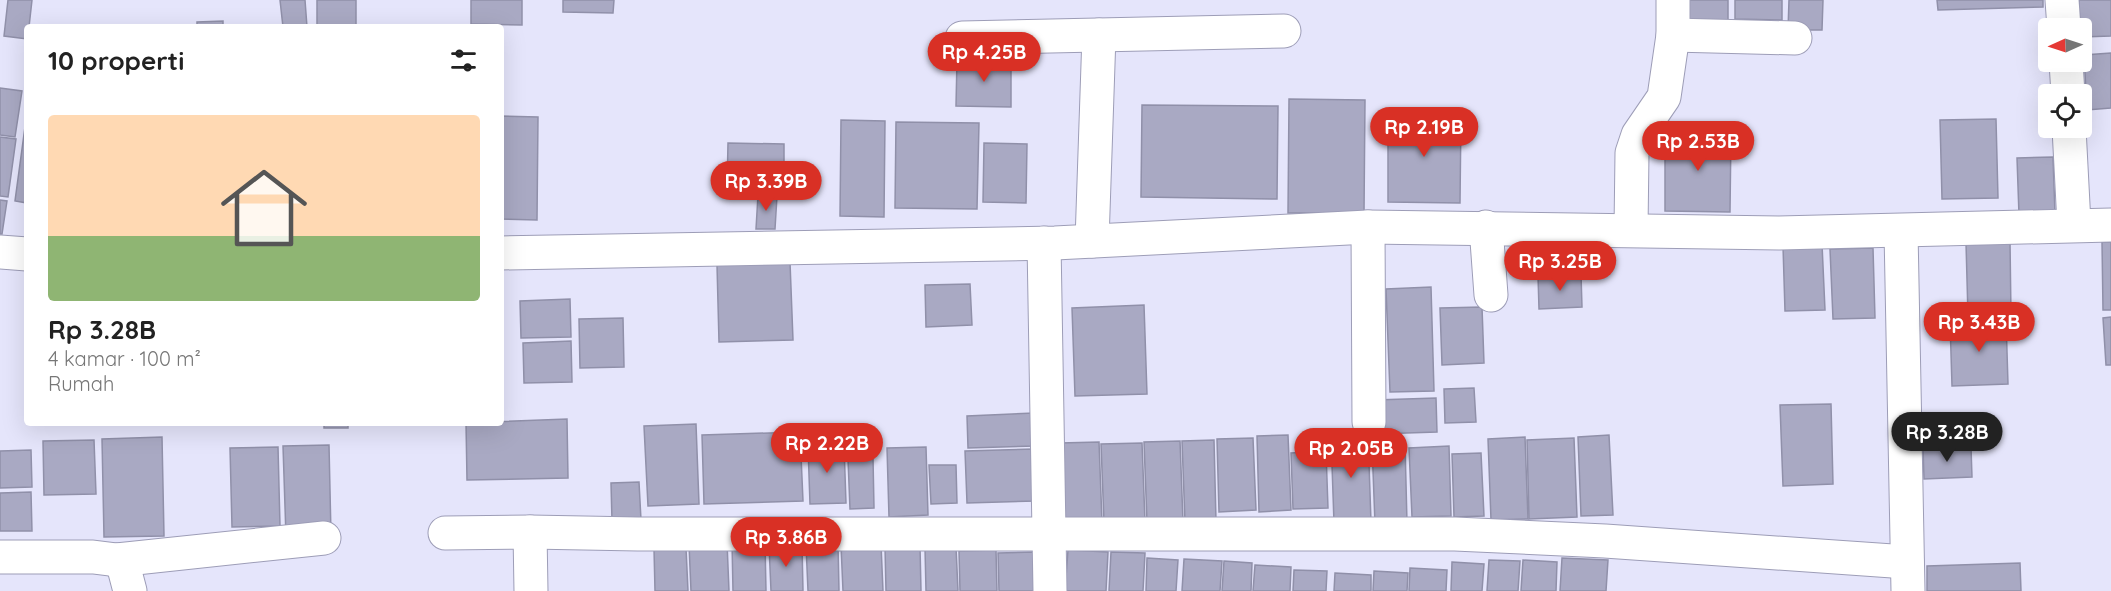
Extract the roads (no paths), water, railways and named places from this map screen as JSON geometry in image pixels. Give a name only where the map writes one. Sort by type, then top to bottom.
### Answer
[{"type":"street","points":[[1631,229],[1632,153],[1634,143],[1664,97],[1673,35],[1673,0]]},
{"type":"street","points":[[2062,0],[2063,18]]},
{"type":"street","points":[[962,38],[1284,31]]},
{"type":"street","points":[[1092,241],[1099,35]]},
{"type":"street","points":[[1673,35],[1795,38]]},
{"type":"street","points":[[2070,138],[2074,224]]},
{"type":"street","points":[[504,254],[1044,243],[1368,227],[1631,229],[1779,233],[2074,224],[2111,225]]},
{"type":"street","points":[[1368,227],[1369,422]]},
{"type":"street","points":[[1486,227],[1491,295]]},
{"type":"street","points":[[445,533],[1455,534],[1605,541],[1908,577],[1901,231]]},
{"type":"street","points":[[1044,243],[1050,591]]},
{"type":"street","points":[[0,252],[24,255]]},
{"type":"street","points":[[530,532],[531,591]]},
{"type":"street","points":[[0,557],[93,556],[117,561],[324,538]]},
{"type":"street","points":[[117,561],[124,568],[130,591]]}]
